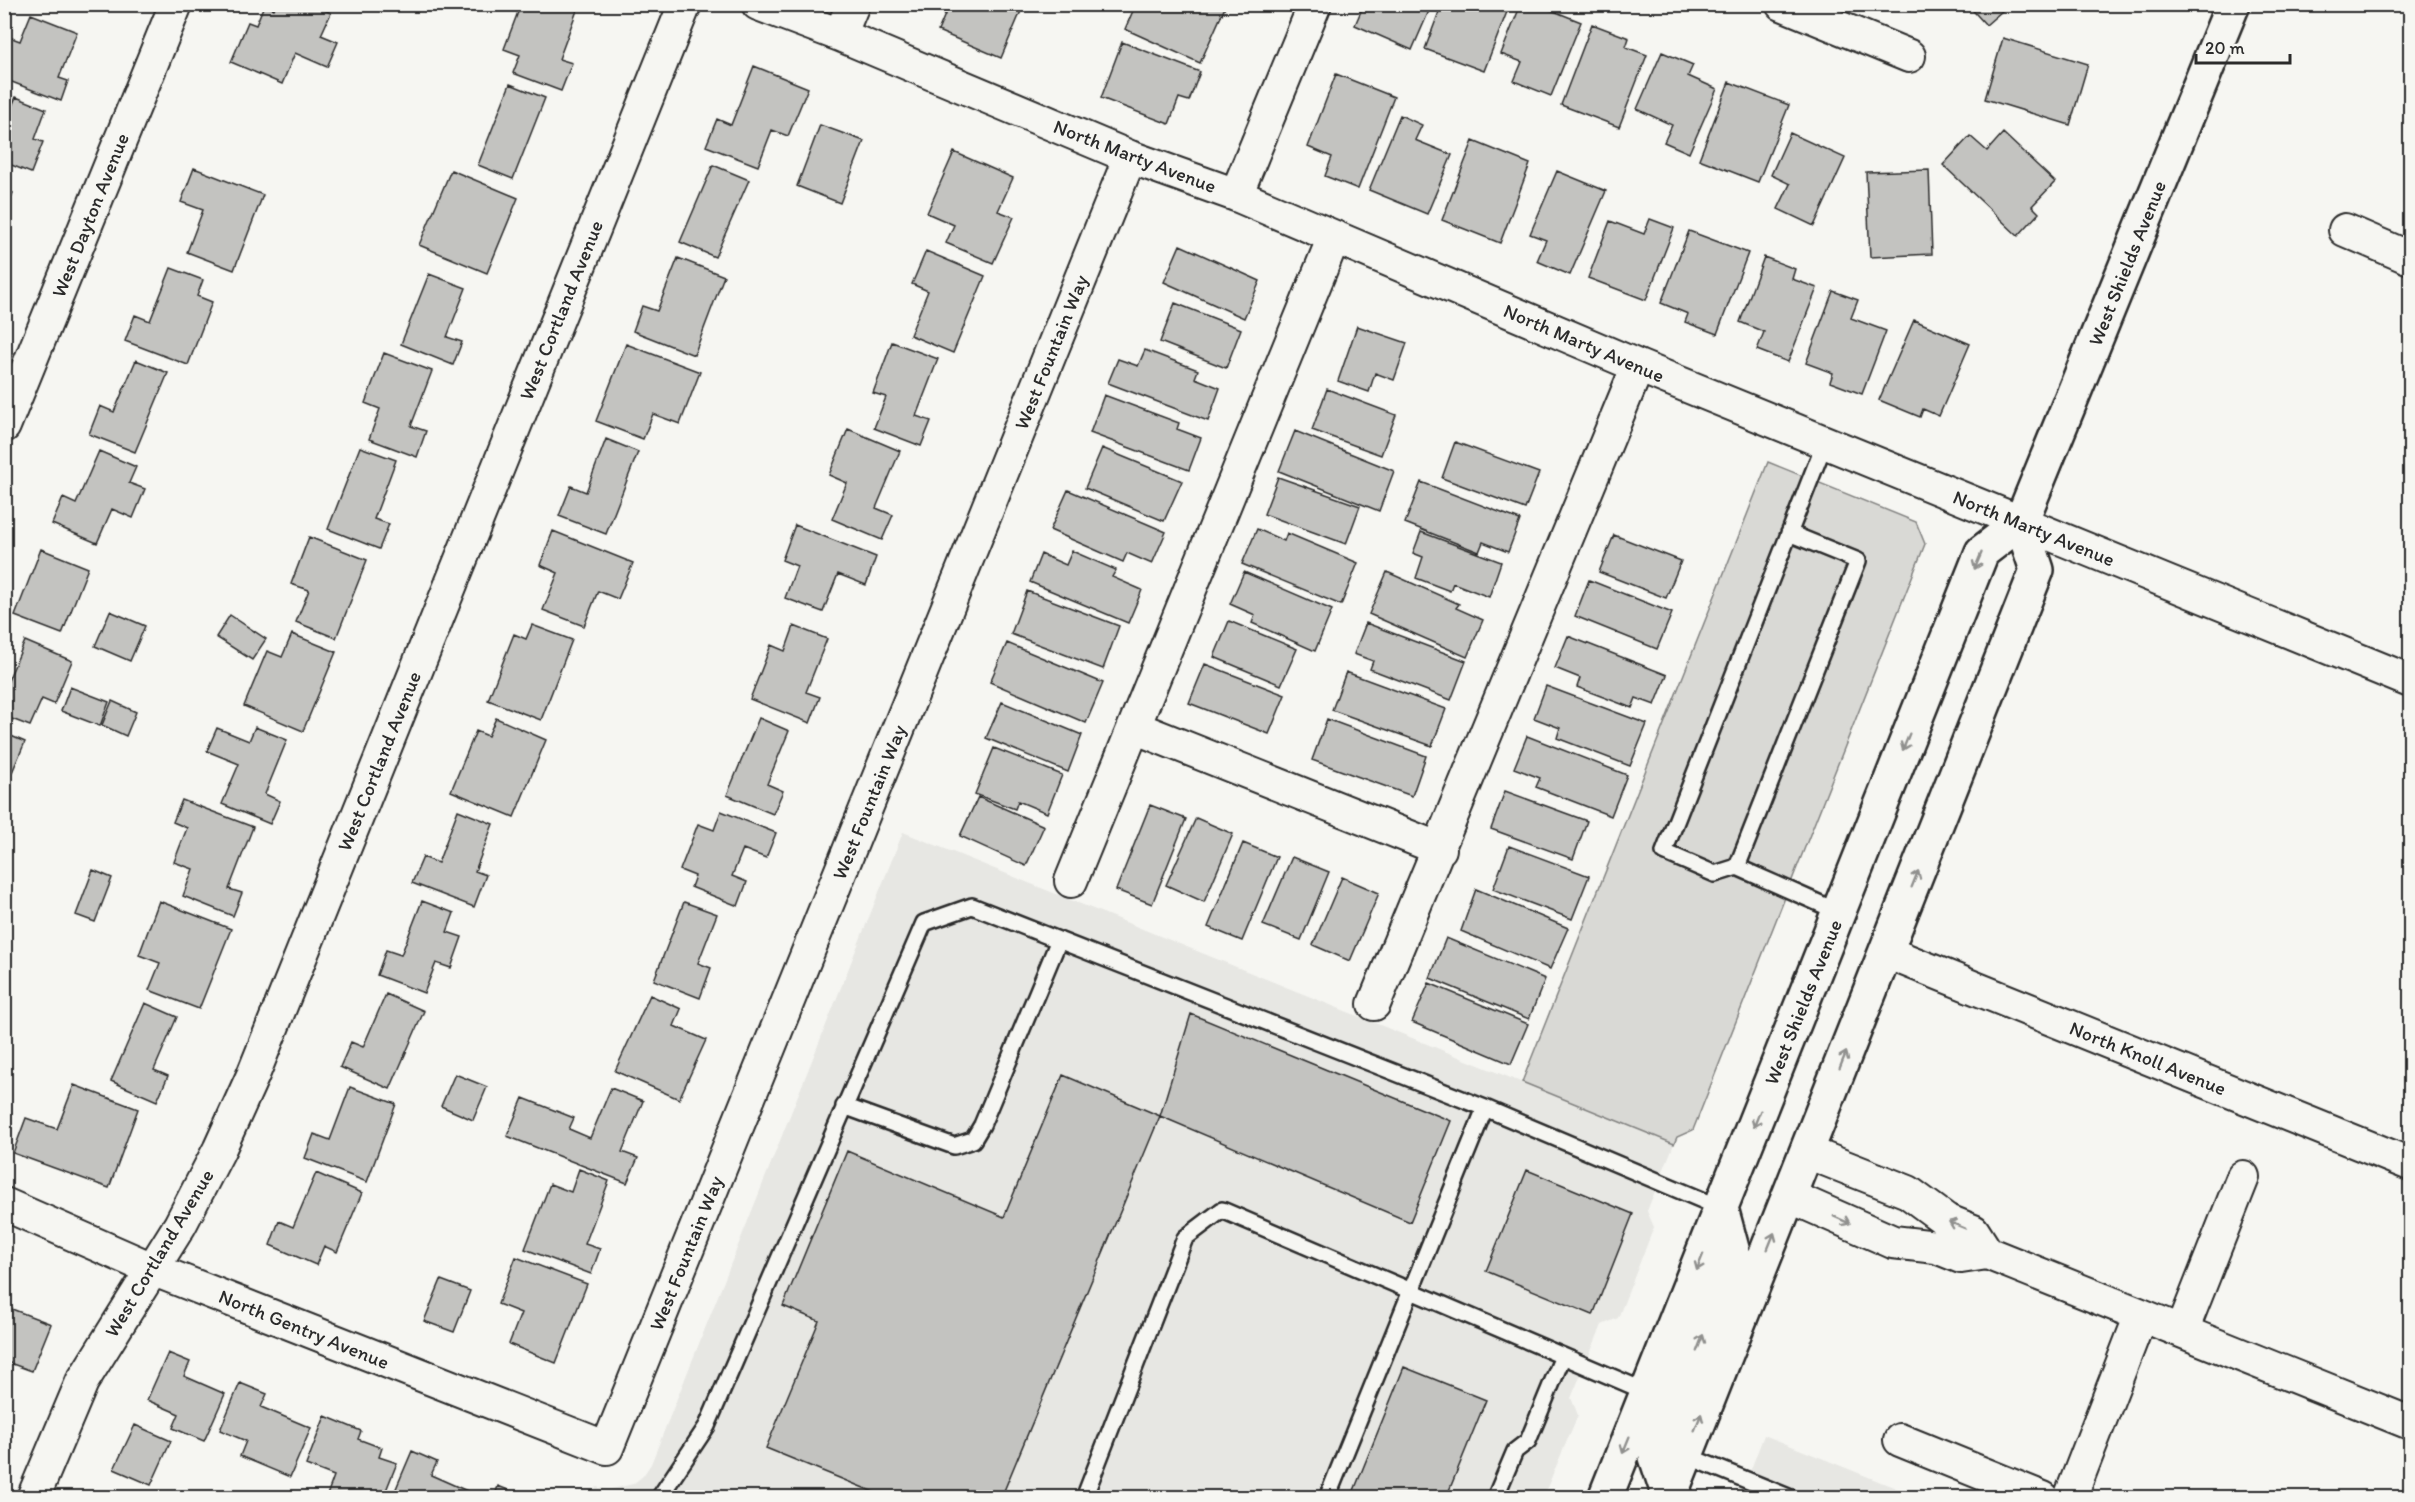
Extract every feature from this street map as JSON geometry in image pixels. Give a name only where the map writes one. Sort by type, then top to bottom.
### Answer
[{"type":"street","name":"West Dayton Avenue","points":[[4,426],[176,4]]},
{"type":"street","name":"West Cortland Avenue","points":[[33,1497],[82,1382],[180,1225],[219,1150],[253,1075],[684,4]]},
{"type":"street","name":"North Marty Avenue","points":[[758,4],[840,35],[1131,157],[1236,195],[1638,366],[2410,681]]},
{"type":"street","points":[[840,35],[853,4]]},
{"type":"street","points":[[1236,195],[1315,4]]},
{"type":"street","points":[[1782,4],[1909,56]]},
{"type":"street","name":"West Shields Avenue","points":[[1605,1497],[1982,552],[2021,522],[2233,4]]},
{"type":"street","name":"West Fountain Way","points":[[606,1448],[1131,157]]},
{"type":"street","points":[[2346,230],[2410,258]]},
{"type":"street","points":[[1071,881],[1334,237]]},
{"type":"street","points":[[1374,1004],[1638,366]]},
{"type":"street","points":[[1669,1497],[2037,570],[2021,522]]},
{"type":"street","points":[[1134,727],[1440,849]]},
{"type":"street","name":"North Knoll Avenue","points":[[1886,952],[2410,1164]]},
{"type":"street","points":[[1807,1152],[1908,1192],[1946,1220],[1973,1231],[1987,1253]]},
{"type":"street","points":[[2182,1331],[2243,1177]]},
{"type":"street","points":[[1789,1196],[1893,1242],[1936,1247],[1961,1257],[1987,1253],[2410,1423]]},
{"type":"street","name":"North Gentry Avenue","points":[[4,1204],[152,1269],[606,1448]]},
{"type":"street","points":[[1669,1497],[1656,1457],[1734,1256],[1721,1208]]},
{"type":"street","points":[[2070,1497],[2141,1315]]},
{"type":"street","points":[[1900,1440],[2043,1497]]},
{"type":"lane","points":[[1825,442],[1665,852],[1715,874],[1737,867],[1839,912]]},
{"type":"lane","points":[[1737,867],[1858,561],[1789,533]]},
{"type":"lane","points":[[659,1497],[707,1426],[924,923],[972,906],[1485,1108],[1721,1208]]},
{"type":"lane","points":[[844,1106],[954,1146],[973,1140],[982,1125],[1059,940]]},
{"type":"lane","points":[[1327,1497],[1485,1108]]},
{"type":"lane","points":[[1084,1497],[1185,1238],[1222,1210],[1647,1392]]},
{"type":"lane","points":[[1495,1497],[1515,1451],[1528,1441],[1563,1356]]},
{"type":"lane","points":[[1685,1455],[1791,1497]]},
{"type":"shaded area","points":[[1768,462],[1916,522],[1925,544],[1693,1130],[1677,1137],[1674,1144],[1522,1082]]},
{"type":"shaded area","points":[[903,832],[1674,1144],[1647,1211],[1654,1227],[1618,1318],[1602,1325],[1571,1398],[1578,1415],[1543,1497],[591,1498],[596,1487],[608,1490],[633,1484],[643,1476],[651,1464]]},
{"type":"shaded area","points":[[1764,1435],[1918,1497],[1740,1498]]},
{"type":"building","points":[[276,4],[312,4],[331,13],[321,35],[338,42],[327,67],[295,53],[282,84],[231,62],[248,22],[256,25],[264,5],[274,9]]},
{"type":"building","points":[[521,4],[579,5],[559,59],[572,63],[561,91],[513,73],[520,55],[504,49]]},
{"type":"building","points":[[947,4],[1024,4],[1001,58],[938,31],[949,5]]},
{"type":"building","points":[[1136,4],[1226,5],[1200,63],[1125,29]]},
{"type":"building","points":[[1364,4],[1432,4],[1412,50],[1355,25]]},
{"type":"building","points":[[1442,4],[1510,4],[1484,71],[1425,49]]},
{"type":"building","points":[[1521,4],[1536,4],[1581,22],[1551,96],[1514,81],[1522,62],[1501,54]]},
{"type":"building","points":[[1967,4],[2010,4],[1986,25]]},
{"type":"building","points":[[31,14],[77,32],[59,78],[68,81],[61,101],[4,79],[4,35],[20,41]]},
{"type":"building","points":[[1592,24],[1629,38],[1626,47],[1647,55],[1619,127],[1561,105]]},
{"type":"building","points":[[2003,38],[2088,64],[2070,125],[1985,99]]},
{"type":"building","points":[[1122,42],[1200,72],[1189,101],[1179,98],[1169,124],[1101,98]]},
{"type":"building","points":[[1662,52],[1693,65],[1688,76],[1717,89],[1689,153],[1664,142],[1672,125],[1637,109]]},
{"type":"building","points":[[754,66],[808,88],[788,136],[772,130],[758,166],[706,146],[717,119],[731,125]]},
{"type":"building","points":[[1336,74],[1394,97],[1358,189],[1325,176],[1332,157],[1308,147]]},
{"type":"building","points":[[1729,82],[1789,105],[1758,182],[1699,159]]},
{"type":"building","points":[[510,84],[545,98],[513,179],[478,165]]},
{"type":"building","points":[[16,97],[46,109],[35,139],[43,142],[31,173],[4,162],[4,103],[12,106]]},
{"type":"building","points":[[1400,115],[1422,125],[1415,140],[1452,155],[1427,214],[1369,190]]},
{"type":"building","points":[[820,125],[864,141],[840,203],[797,186]]},
{"type":"building","points":[[1790,133],[1845,158],[1814,226],[1778,209],[1790,184],[1771,175]]},
{"type":"building","points":[[2003,133],[2055,182],[2032,206],[2039,213],[2018,236],[1943,165],[1970,136],[1987,151]]},
{"type":"building","points":[[1473,141],[1530,164],[1500,243],[1442,220]]},
{"type":"building","points":[[954,152],[1013,178],[998,211],[1014,217],[993,263],[946,243],[954,225],[927,213]]},
{"type":"building","points":[[713,165],[749,180],[715,257],[680,242]]},
{"type":"building","points":[[194,168],[263,195],[234,270],[187,252],[203,210],[181,202]]},
{"type":"building","points":[[451,170],[518,198],[487,273],[419,245]]},
{"type":"building","points":[[1929,170],[1932,254],[1870,257],[1866,172]]},
{"type":"building","points":[[1557,171],[1606,191],[1570,275],[1537,261],[1546,240],[1530,234]]},
{"type":"building","points":[[4,189],[13,193],[4,214]]},
{"type":"building","points":[[1650,219],[1674,228],[1646,300],[1588,278],[1610,221],[1644,234]]},
{"type":"building","points":[[1689,231],[1748,253],[1717,334],[1685,322],[1688,314],[1661,303]]},
{"type":"building","points":[[1180,245],[1260,281],[1244,318],[1164,282]]},
{"type":"building","points":[[926,251],[985,276],[953,353],[910,335],[928,291],[912,284]]},
{"type":"building","points":[[1764,257],[1795,269],[1792,279],[1817,288],[1788,362],[1757,350],[1764,332],[1740,322]]},
{"type":"building","points":[[678,258],[724,276],[694,355],[633,331],[642,306],[657,311]]},
{"type":"building","points":[[171,268],[203,280],[197,296],[212,302],[188,365],[125,341],[135,315],[150,321]]},
{"type":"building","points":[[429,274],[466,288],[447,337],[462,342],[453,365],[401,344]]},
{"type":"building","points":[[1833,291],[1858,300],[1851,318],[1886,331],[1862,394],[1830,382],[1833,373],[1806,363]]},
{"type":"building","points":[[1175,303],[1241,329],[1226,368],[1160,342]]},
{"type":"building","points":[[1914,320],[1970,344],[1939,416],[1923,409],[1920,417],[1879,400]]},
{"type":"building","points":[[1357,326],[1407,343],[1394,380],[1375,373],[1369,392],[1338,381]]},
{"type":"building","points":[[892,342],[938,359],[916,416],[931,421],[921,446],[874,428],[886,397],[873,393]]},
{"type":"building","points":[[626,344],[700,372],[680,424],[653,414],[643,439],[596,421]]},
{"type":"building","points":[[1145,350],[1198,370],[1195,378],[1220,388],[1208,421],[1108,383],[1118,359],[1138,366]]},
{"type":"building","points":[[384,353],[432,371],[411,426],[426,431],[417,457],[369,439],[380,409],[365,403]]},
{"type":"building","points":[[136,360],[168,373],[135,452],[89,434],[100,406],[114,412]]},
{"type":"building","points":[[1327,389],[1396,415],[1381,455],[1312,430]]},
{"type":"building","points":[[1104,395],[1179,423],[1177,429],[1201,438],[1189,470],[1090,433]]},
{"type":"building","points":[[848,429],[900,451],[876,508],[893,515],[882,540],[832,519],[847,483],[829,475]]},
{"type":"building","points":[[1295,431],[1394,471],[1379,511],[1279,471]]},
{"type":"building","points":[[606,439],[638,452],[606,534],[559,516],[571,486],[586,492]]},
{"type":"building","points":[[1455,442],[1539,473],[1525,509],[1442,478]]},
{"type":"building","points":[[360,447],[396,460],[374,519],[389,524],[379,549],[328,529]]},
{"type":"building","points":[[1102,448],[1182,481],[1164,521],[1085,488]]},
{"type":"building","points":[[99,451],[136,467],[129,483],[145,489],[133,518],[112,509],[97,543],[52,524],[63,498],[76,504]]},
{"type":"building","points":[[1278,477],[1360,506],[1346,544],[1264,514]]},
{"type":"building","points":[[1421,482],[1520,520],[1508,552],[1483,542],[1479,552],[1405,523]]},
{"type":"building","points":[[1068,490],[1166,532],[1152,564],[1127,553],[1123,562],[1050,530]]},
{"type":"building","points":[[795,525],[876,557],[866,585],[838,574],[823,612],[785,598],[797,566],[782,560]]},
{"type":"building","points":[[1257,529],[1284,541],[1287,533],[1358,563],[1341,605],[1242,564]]},
{"type":"building","points":[[553,531],[633,563],[618,599],[598,591],[584,626],[543,610],[558,573],[540,565]]},
{"type":"building","points":[[1421,532],[1501,562],[1489,597],[1453,583],[1450,591],[1416,578],[1423,557],[1413,553]]},
{"type":"building","points":[[1614,535],[1681,561],[1666,598],[1599,572]]},
{"type":"building","points":[[309,537],[367,560],[336,638],[296,622],[309,590],[291,584]]},
{"type":"building","points":[[41,549],[88,568],[62,634],[15,616]]},
{"type":"building","points":[[1072,551],[1116,570],[1112,577],[1142,590],[1128,623],[1030,582],[1041,554],[1066,565]]},
{"type":"building","points":[[1244,572],[1332,610],[1315,651],[1252,623],[1255,615],[1230,604]]},
{"type":"building","points":[[1387,572],[1459,604],[1456,608],[1483,620],[1467,657],[1369,614]]},
{"type":"building","points":[[1589,580],[1672,613],[1657,649],[1575,616]]},
{"type":"building","points":[[1027,591],[1119,626],[1103,669],[1011,634]]},
{"type":"building","points":[[110,611],[145,626],[130,661],[95,646]]},
{"type":"building","points":[[230,615],[266,639],[252,660],[216,637]]},
{"type":"building","points":[[1229,621],[1297,649],[1281,685],[1214,657]]},
{"type":"building","points":[[1366,623],[1466,661],[1451,700],[1370,669],[1373,661],[1354,654]]},
{"type":"building","points":[[532,625],[572,640],[541,720],[488,700],[514,634],[526,639]]},
{"type":"building","points":[[794,626],[827,639],[806,692],[820,697],[810,723],[750,699],[771,645],[785,651]]},
{"type":"building","points":[[292,634],[336,652],[303,731],[244,706],[267,651],[282,657]]},
{"type":"building","points":[[1568,636],[1667,675],[1655,705],[1636,698],[1632,708],[1577,687],[1580,678],[1555,668]]},
{"type":"building","points":[[25,641],[72,661],[54,704],[42,699],[30,726],[4,716],[4,690]]},
{"type":"building","points":[[1007,643],[1103,683],[1086,723],[990,682]]},
{"type":"building","points":[[1205,664],[1285,695],[1269,734],[1189,703]]},
{"type":"building","points":[[1346,672],[1446,709],[1432,746],[1332,710]]},
{"type":"building","points":[[1546,686],[1647,724],[1630,766],[1557,738],[1560,728],[1534,718]]},
{"type":"building","points":[[70,687],[109,702],[100,726],[61,711]]},
{"type":"building","points":[[112,701],[136,712],[126,736],[102,725]]},
{"type":"building","points":[[1002,702],[1082,735],[1068,772],[986,738]]},
{"type":"building","points":[[496,718],[546,740],[514,817],[451,791],[476,731],[488,736]]},
{"type":"building","points":[[759,718],[789,731],[767,784],[783,791],[773,814],[727,795]]},
{"type":"building","points":[[1327,719],[1426,756],[1412,796],[1312,760]]},
{"type":"building","points":[[255,727],[287,740],[265,794],[280,801],[270,824],[222,804],[239,764],[207,751],[217,728],[249,741]]},
{"type":"building","points":[[4,733],[25,742],[4,791]]},
{"type":"building","points":[[1527,736],[1627,775],[1611,816],[1536,787],[1540,778],[1514,768]]},
{"type":"building","points":[[994,748],[1062,775],[1047,813],[1018,801],[1015,809],[975,794]]},
{"type":"building","points":[[1505,791],[1587,821],[1573,859],[1491,829]]},
{"type":"building","points":[[978,797],[1044,826],[1026,866],[960,836]]},
{"type":"building","points":[[182,800],[253,827],[229,889],[242,893],[233,916],[183,896],[193,869],[174,862],[187,828],[173,822]]},
{"type":"building","points":[[1150,805],[1186,819],[1152,904],[1116,890]]},
{"type":"building","points":[[458,810],[493,824],[475,871],[486,875],[474,907],[412,883],[423,857],[438,863]]},
{"type":"building","points":[[721,811],[776,833],[766,858],[743,849],[732,876],[747,882],[738,906],[691,887],[695,876],[680,870],[698,824],[714,830]]},
{"type":"building","points":[[1196,818],[1233,834],[1204,902],[1166,885]]},
{"type":"building","points":[[1243,843],[1277,857],[1242,941],[1208,927]]},
{"type":"building","points":[[1509,846],[1589,876],[1572,919],[1493,889]]},
{"type":"building","points":[[1292,857],[1329,872],[1301,940],[1263,925]]},
{"type":"building","points":[[93,870],[112,878],[95,922],[76,915]]},
{"type":"building","points":[[1342,877],[1379,893],[1350,961],[1313,945]]},
{"type":"building","points":[[1476,889],[1568,928],[1550,969],[1461,931]]},
{"type":"building","points":[[159,901],[231,929],[199,1009],[149,990],[160,963],[139,955]]},
{"type":"building","points":[[422,901],[454,913],[447,932],[462,937],[451,968],[436,963],[424,993],[377,975],[386,950],[401,955]]},
{"type":"building","points":[[684,902],[717,914],[698,963],[711,968],[700,998],[654,980]]},
{"type":"building","points":[[1446,938],[1545,979],[1529,1019],[1430,978]]},
{"type":"building","points":[[1429,983],[1528,1024],[1511,1064],[1412,1022]]},
{"type":"building","points":[[386,994],[424,1011],[390,1089],[340,1067],[351,1042],[363,1047]]},
{"type":"building","points":[[650,995],[681,1009],[674,1026],[706,1040],[679,1099],[615,1071]]},
{"type":"building","points":[[145,1003],[177,1017],[154,1070],[168,1076],[157,1101],[111,1081]]},
{"type":"building","points":[[1191,1014],[1451,1121],[1410,1222],[1160,1116]]},
{"type":"building","points":[[455,1074],[487,1087],[473,1120],[441,1106]]},
{"type":"building","points":[[1063,1075],[1160,1116],[1001,1498],[874,1498],[876,1493],[766,1448],[819,1321],[783,1306],[847,1151],[1004,1217]]},
{"type":"building","points":[[74,1085],[138,1109],[109,1188],[13,1153],[26,1118],[57,1129]]},
{"type":"building","points":[[350,1087],[396,1104],[367,1182],[305,1158],[314,1134],[330,1140]]},
{"type":"building","points":[[611,1088],[643,1101],[622,1152],[638,1158],[627,1183],[507,1136],[523,1098],[574,1118],[569,1129],[590,1138]]},
{"type":"building","points":[[579,1169],[609,1181],[585,1244],[600,1249],[591,1274],[525,1249],[550,1184],[571,1192]]},
{"type":"building","points":[[1527,1170],[1633,1214],[1593,1315],[1486,1271]]},
{"type":"building","points":[[316,1173],[362,1193],[337,1252],[324,1246],[316,1265],[270,1245],[279,1221],[293,1227]]},
{"type":"building","points":[[516,1257],[587,1284],[556,1363],[509,1344],[521,1313],[498,1304]]},
{"type":"building","points":[[441,1280],[470,1291],[454,1332],[424,1321]]},
{"type":"building","points":[[4,1306],[51,1324],[32,1371],[4,1361]]},
{"type":"building","points":[[168,1353],[190,1362],[184,1376],[225,1394],[204,1441],[173,1428],[179,1414],[147,1400]]},
{"type":"building","points":[[1404,1367],[1486,1400],[1446,1498],[1351,1498]]},
{"type":"building","points":[[240,1383],[267,1394],[261,1407],[311,1428],[290,1477],[240,1456],[246,1441],[220,1430]]},
{"type":"building","points":[[325,1416],[361,1431],[358,1439],[382,1448],[379,1457],[397,1463],[383,1498],[326,1498],[334,1476],[306,1465]]},
{"type":"building","points":[[135,1425],[171,1441],[151,1485],[114,1469]]},
{"type":"building","points":[[412,1451],[437,1462],[431,1475],[483,1498],[392,1498]]},
{"type":"building","points":[[498,1486],[521,1495],[520,1498],[494,1498]]}]
